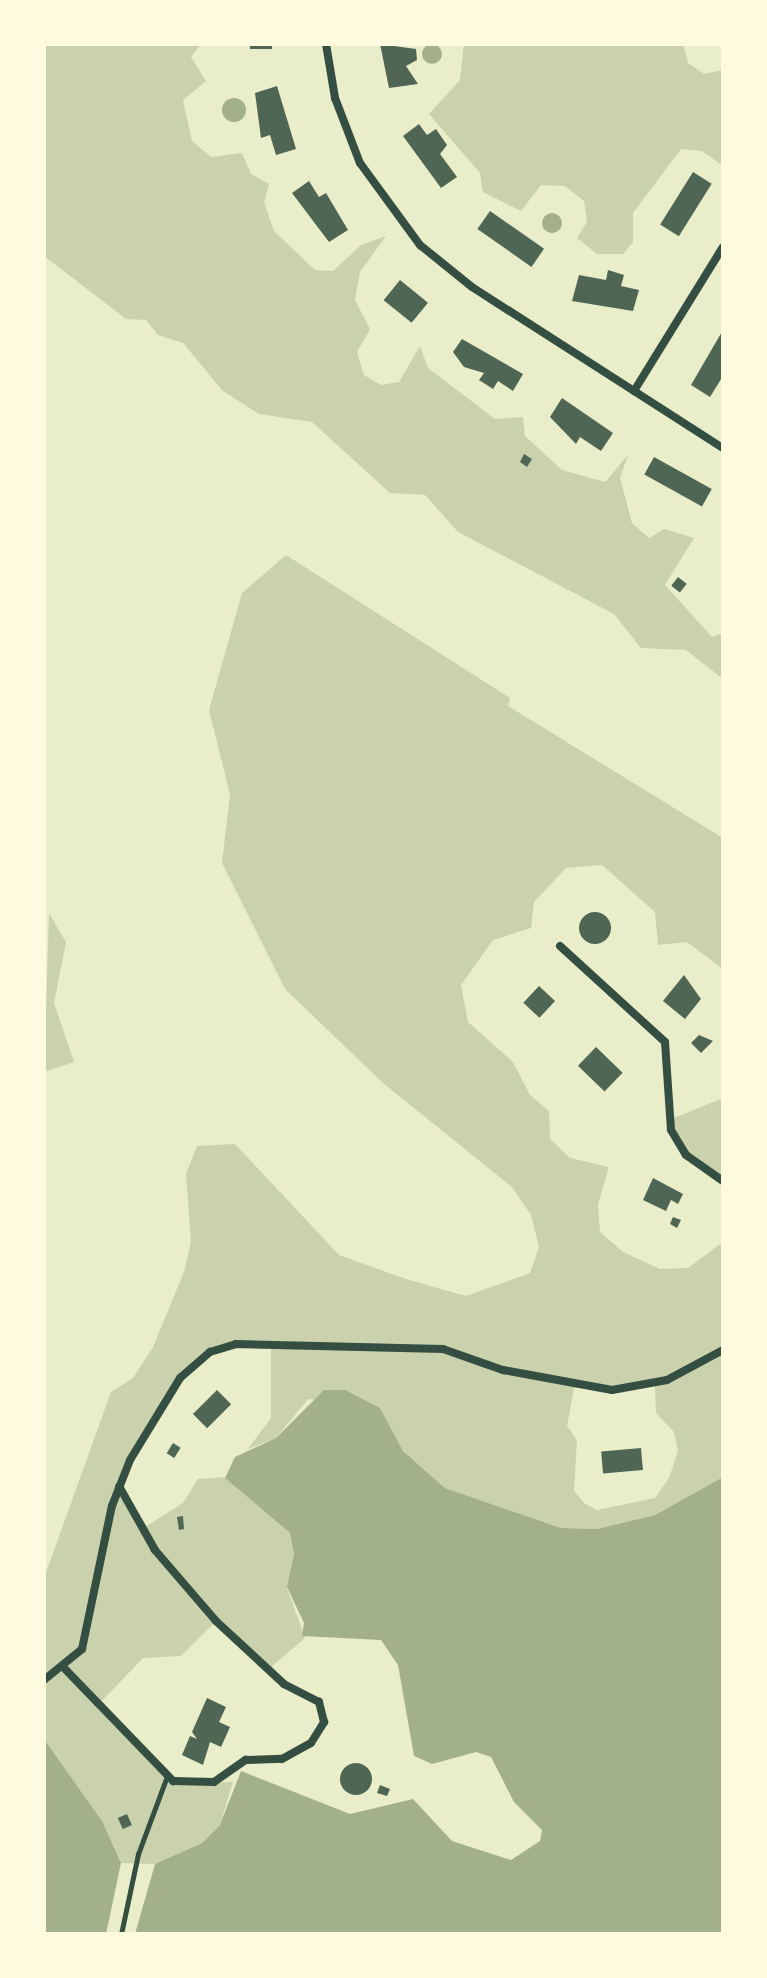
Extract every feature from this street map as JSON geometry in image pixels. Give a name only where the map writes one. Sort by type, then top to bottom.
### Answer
[{"type":"street","points":[[326,44],[346,130],[397,221],[472,287],[723,448]]},
{"type":"street","points":[[634,391],[723,247]]},
{"type":"street","points":[[560,946],[665,1042],[671,1130],[686,1155],[723,1181]]},
{"type":"street","points":[[44,1680],[65,1669],[88,1632],[119,1486],[180,1378],[220,1348],[443,1349],[547,1381],[612,1390],[667,1380],[723,1350]]},
{"type":"street","points":[[65,1669],[167,1776],[194,1785],[214,1782],[246,1760],[282,1759],[320,1733],[323,1710],[216,1621],[155,1550],[119,1486]]},
{"type":"lane","points":[[121,1934],[138,1854],[167,1776]]},
{"type":"shaded area","points":[[44,44],[201,44],[191,57],[206,81],[183,100],[192,141],[211,157],[242,153],[251,174],[269,184],[264,202],[274,231],[315,270],[333,271],[361,245],[386,236],[360,272],[355,300],[370,329],[357,352],[364,375],[381,385],[399,382],[420,346],[428,368],[495,419],[523,417],[525,436],[562,470],[605,482],[628,455],[620,478],[632,523],[649,538],[664,529],[694,538],[665,585],[712,637],[723,633],[723,679],[686,650],[641,648],[614,614],[458,532],[425,495],[390,493],[312,422],[259,414],[223,391],[183,343],[158,335],[146,320],[126,319],[44,256]]},
{"type":"shaded area","points":[[432,44],[439,47],[442,54],[439,61],[432,64],[425,61],[422,54],[425,47]]},
{"type":"shaded area","points":[[464,44],[683,44],[688,63],[704,74],[723,70],[723,166],[702,151],[681,149],[633,213],[633,242],[623,254],[597,254],[577,238],[587,222],[584,201],[565,186],[541,185],[521,211],[483,192],[480,173],[429,114],[460,80]]},
{"type":"shaded area","points":[[234,98],[242,102],[246,110],[242,118],[234,122],[226,118],[222,110],[226,102]]},
{"type":"shaded area","points":[[552,213],[559,216],[562,223],[559,230],[552,233],[545,230],[542,223],[545,216]]},
{"type":"shaded area","points":[[286,555],[510,698],[508,706],[723,838],[723,969],[687,942],[658,945],[655,912],[602,865],[566,868],[534,902],[531,928],[493,940],[461,985],[468,1022],[513,1062],[530,1095],[549,1111],[550,1139],[570,1158],[609,1167],[598,1204],[600,1232],[623,1252],[660,1269],[688,1268],[723,1242],[723,1477],[655,1515],[597,1529],[561,1528],[445,1488],[403,1451],[380,1408],[308,1399],[276,1438],[248,1449],[271,1418],[271,1348],[220,1349],[191,1367],[138,1448],[120,1492],[145,1527],[183,1503],[198,1479],[224,1477],[290,1533],[294,1554],[287,1588],[305,1638],[271,1667],[214,1623],[181,1656],[143,1658],[101,1702],[97,1708],[175,1784],[233,1782],[220,1825],[202,1843],[155,1864],[121,1863],[102,1821],[44,1739],[44,1578],[111,1392],[133,1378],[153,1347],[184,1272],[191,1242],[186,1174],[197,1146],[235,1144],[339,1255],[406,1279],[466,1296],[530,1273],[539,1247],[531,1215],[512,1187],[383,1083],[285,989],[222,863],[230,794],[209,710],[242,593]],"holes":[[[655,1386],[656,1413],[674,1432],[678,1451],[669,1478],[655,1498],[597,1510],[584,1503],[574,1491],[577,1440],[567,1426],[574,1388]]]},
{"type":"shaded area","points":[[49,913],[66,942],[54,1003],[74,1062],[44,1072]]},
{"type":"shaded area","points":[[723,1098],[723,1182],[687,1158],[669,1120]]},
{"type":"shaded area","points":[[324,1390],[345,1390],[380,1408],[403,1451],[445,1488],[561,1528],[597,1529],[655,1515],[723,1477],[723,1934],[135,1934],[155,1864],[202,1843],[220,1825],[241,1771],[350,1814],[413,1799],[452,1841],[511,1860],[540,1841],[542,1830],[514,1802],[491,1757],[476,1752],[432,1764],[414,1756],[398,1665],[381,1640],[302,1636],[304,1623],[287,1587],[294,1554],[290,1533],[225,1478],[235,1457],[276,1438]]},
{"type":"shaded area","points":[[44,1739],[102,1821],[121,1863],[106,1934],[44,1934]]},
{"type":"building","points":[[250,44],[272,44],[272,49],[250,49]]},
{"type":"building","points":[[380,44],[416,49],[417,60],[406,66],[418,84],[389,88]]},
{"type":"building","points":[[277,86],[296,149],[276,155],[270,135],[261,138],[255,93]]},
{"type":"building","points":[[419,124],[427,135],[436,129],[447,145],[440,154],[457,177],[441,188],[403,136]]},
{"type":"building","points":[[693,172],[712,184],[679,236],[660,225]]},
{"type":"building","points":[[309,181],[319,197],[326,193],[348,230],[329,242],[292,193]]},
{"type":"building","points":[[490,211],[544,249],[531,267],[477,229]]},
{"type":"building","points":[[608,270],[624,275],[621,286],[639,290],[633,311],[572,301],[579,275],[606,280]]},
{"type":"building","points":[[400,280],[428,303],[412,323],[384,300]]},
{"type":"building","points":[[723,330],[723,376],[710,397],[691,385]]},
{"type":"building","points":[[462,339],[523,374],[513,391],[498,381],[493,389],[479,380],[484,373],[464,367],[453,352]]},
{"type":"building","points":[[562,398],[613,433],[601,451],[580,437],[576,444],[550,417]]},
{"type":"building","points":[[524,454],[532,459],[527,467],[520,462]]},
{"type":"building","points":[[654,457],[712,489],[702,506],[644,474]]},
{"type":"building","points":[[678,577],[687,584],[680,592],[671,586]]},
{"type":"building","points":[[595,912],[606,917],[611,928],[606,939],[595,944],[584,939],[579,928],[584,917]]},
{"type":"building","points":[[684,975],[701,999],[685,1019],[663,1001]]},
{"type":"building","points":[[539,986],[555,1001],[539,1018],[523,1003]]},
{"type":"building","points":[[699,1035],[713,1041],[701,1053],[691,1043]]},
{"type":"building","points":[[596,1047],[623,1073],[605,1091],[578,1066]]},
{"type":"building","points":[[653,1178],[683,1194],[678,1204],[671,1200],[666,1211],[643,1200]]},
{"type":"building","points":[[673,1217],[681,1220],[677,1228],[670,1224]]},
{"type":"building","points":[[217,1390],[231,1404],[207,1428],[193,1414]]},
{"type":"building","points":[[173,1443],[181,1448],[174,1458],[167,1453]]},
{"type":"building","points":[[641,1448],[643,1470],[603,1473],[601,1451]]},
{"type":"building","points":[[183,1516],[184,1529],[179,1530],[177,1517]]},
{"type":"building","points":[[207,1698],[226,1707],[219,1722],[230,1727],[221,1747],[210,1742],[203,1765],[182,1755],[190,1736],[197,1739],[192,1732]]},
{"type":"building","points":[[356,1763],[367,1768],[372,1779],[367,1790],[356,1795],[345,1790],[340,1779],[345,1768]]},
{"type":"building","points":[[380,1785],[390,1789],[387,1796],[377,1793]]},
{"type":"building","points":[[127,1814],[132,1825],[123,1829],[118,1818]]}]
